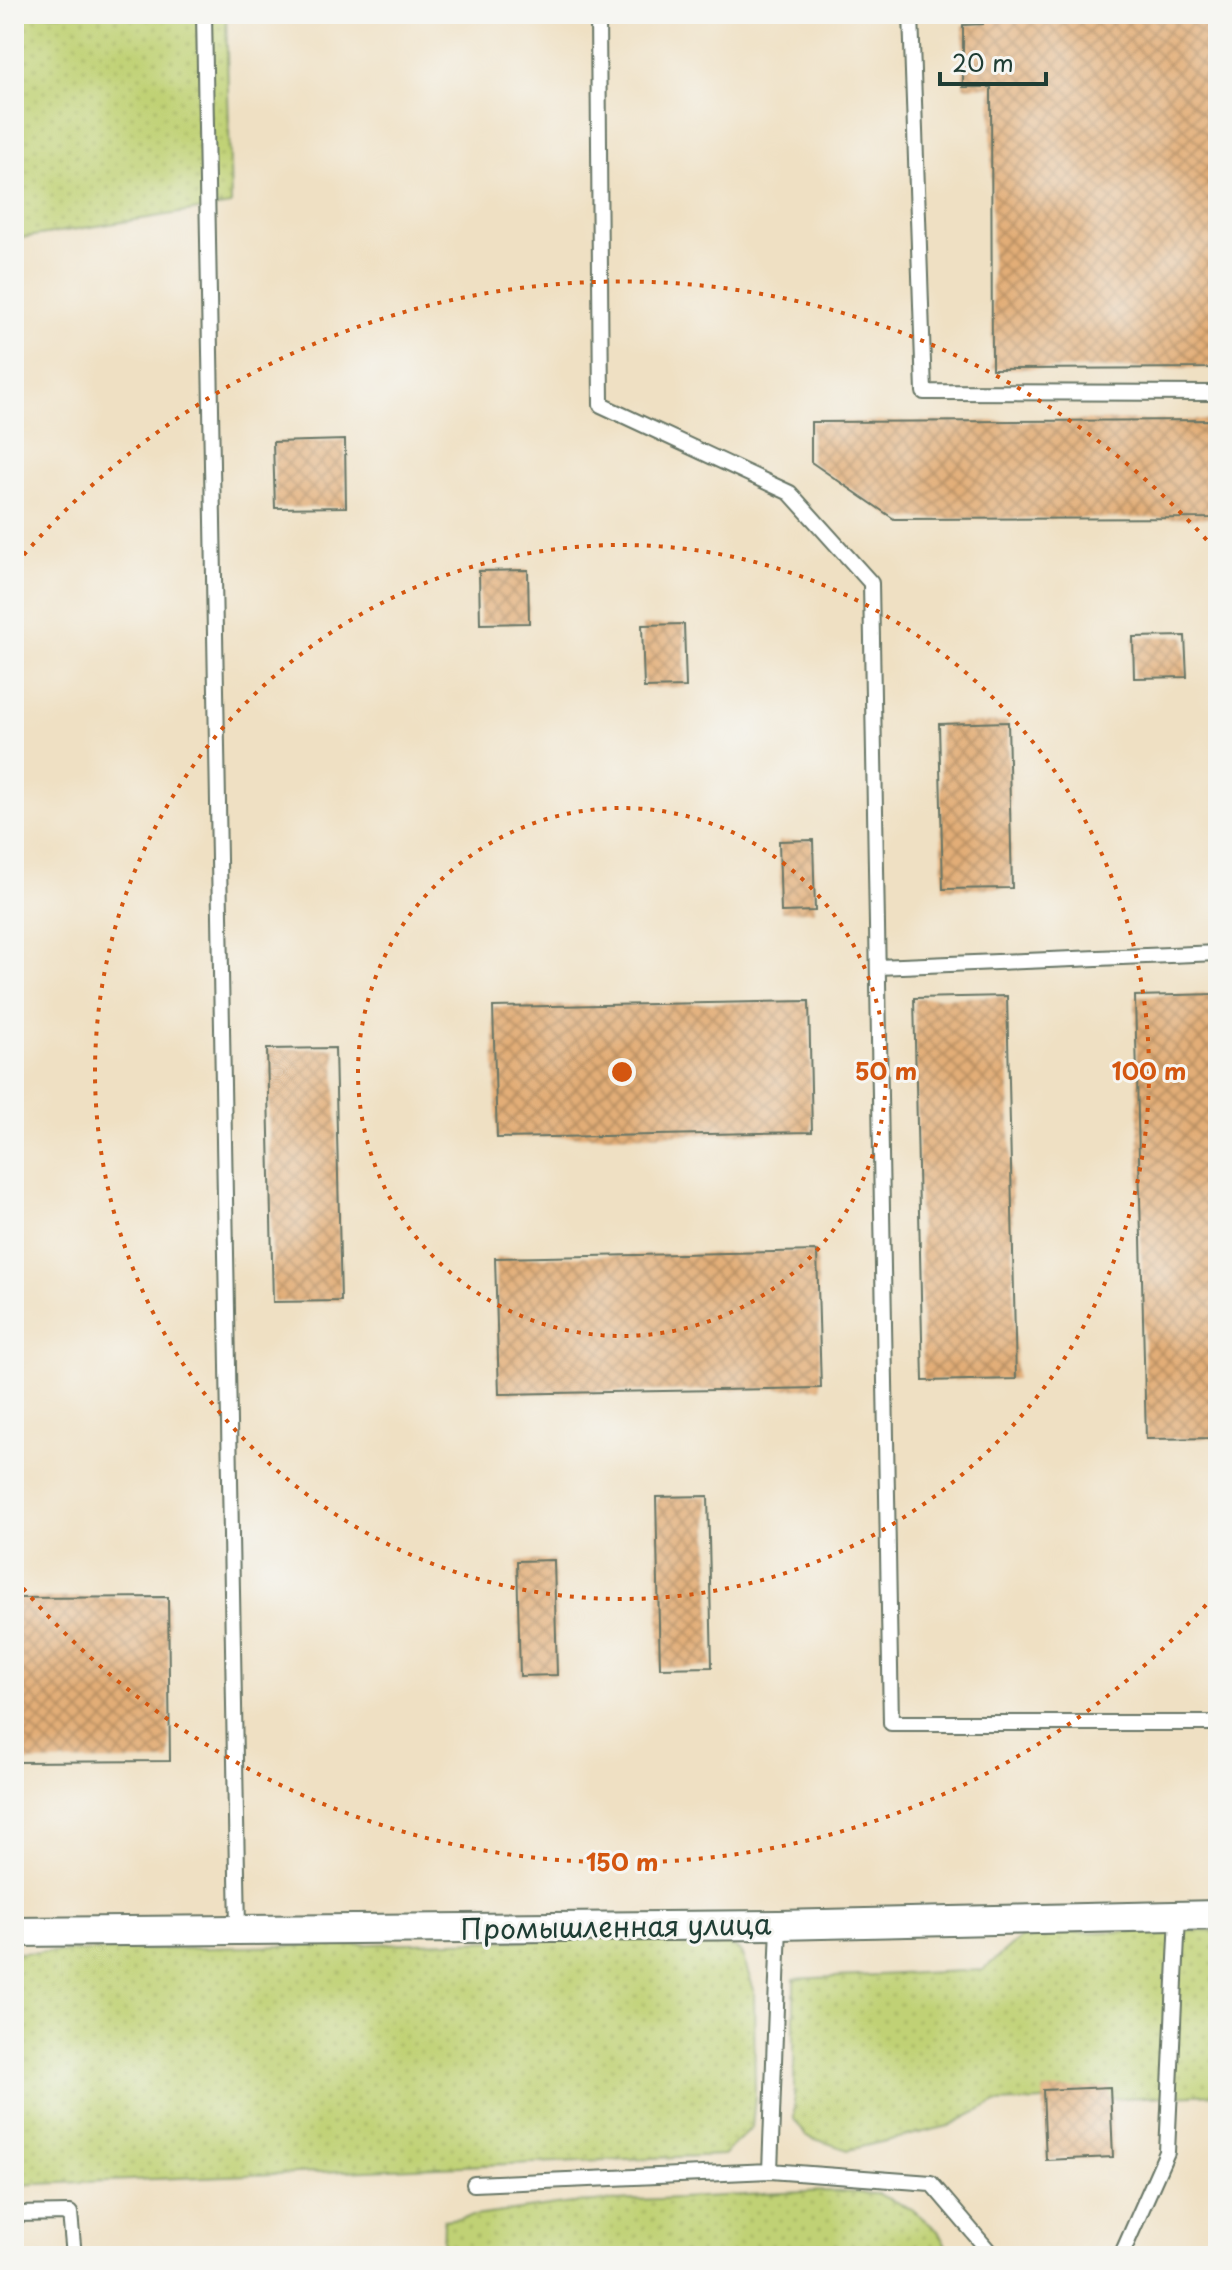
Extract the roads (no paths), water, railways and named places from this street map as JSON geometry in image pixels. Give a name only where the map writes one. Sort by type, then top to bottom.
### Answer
[{"type":"street","name":"Промышленная улица","points":[[14,1932],[779,1925],[1218,1915]]},
{"type":"lane","points":[[204,14],[238,1930]]},
{"type":"lane","points":[[598,14],[601,405],[790,493],[871,583],[891,1723],[1218,1723]]},
{"type":"lane","points":[[911,14],[924,392],[1218,393]]},
{"type":"lane","points":[[878,967],[1218,953]]},
{"type":"lane","points":[[1121,2256],[1167,2152],[1178,1916]]},
{"type":"lane","points":[[770,2171],[779,1925]]},
{"type":"lane","points":[[474,2184],[770,2171],[931,2183],[988,2250],[989,2256]]},
{"type":"lane","points":[[14,2214],[70,2213],[74,2256]]}]
